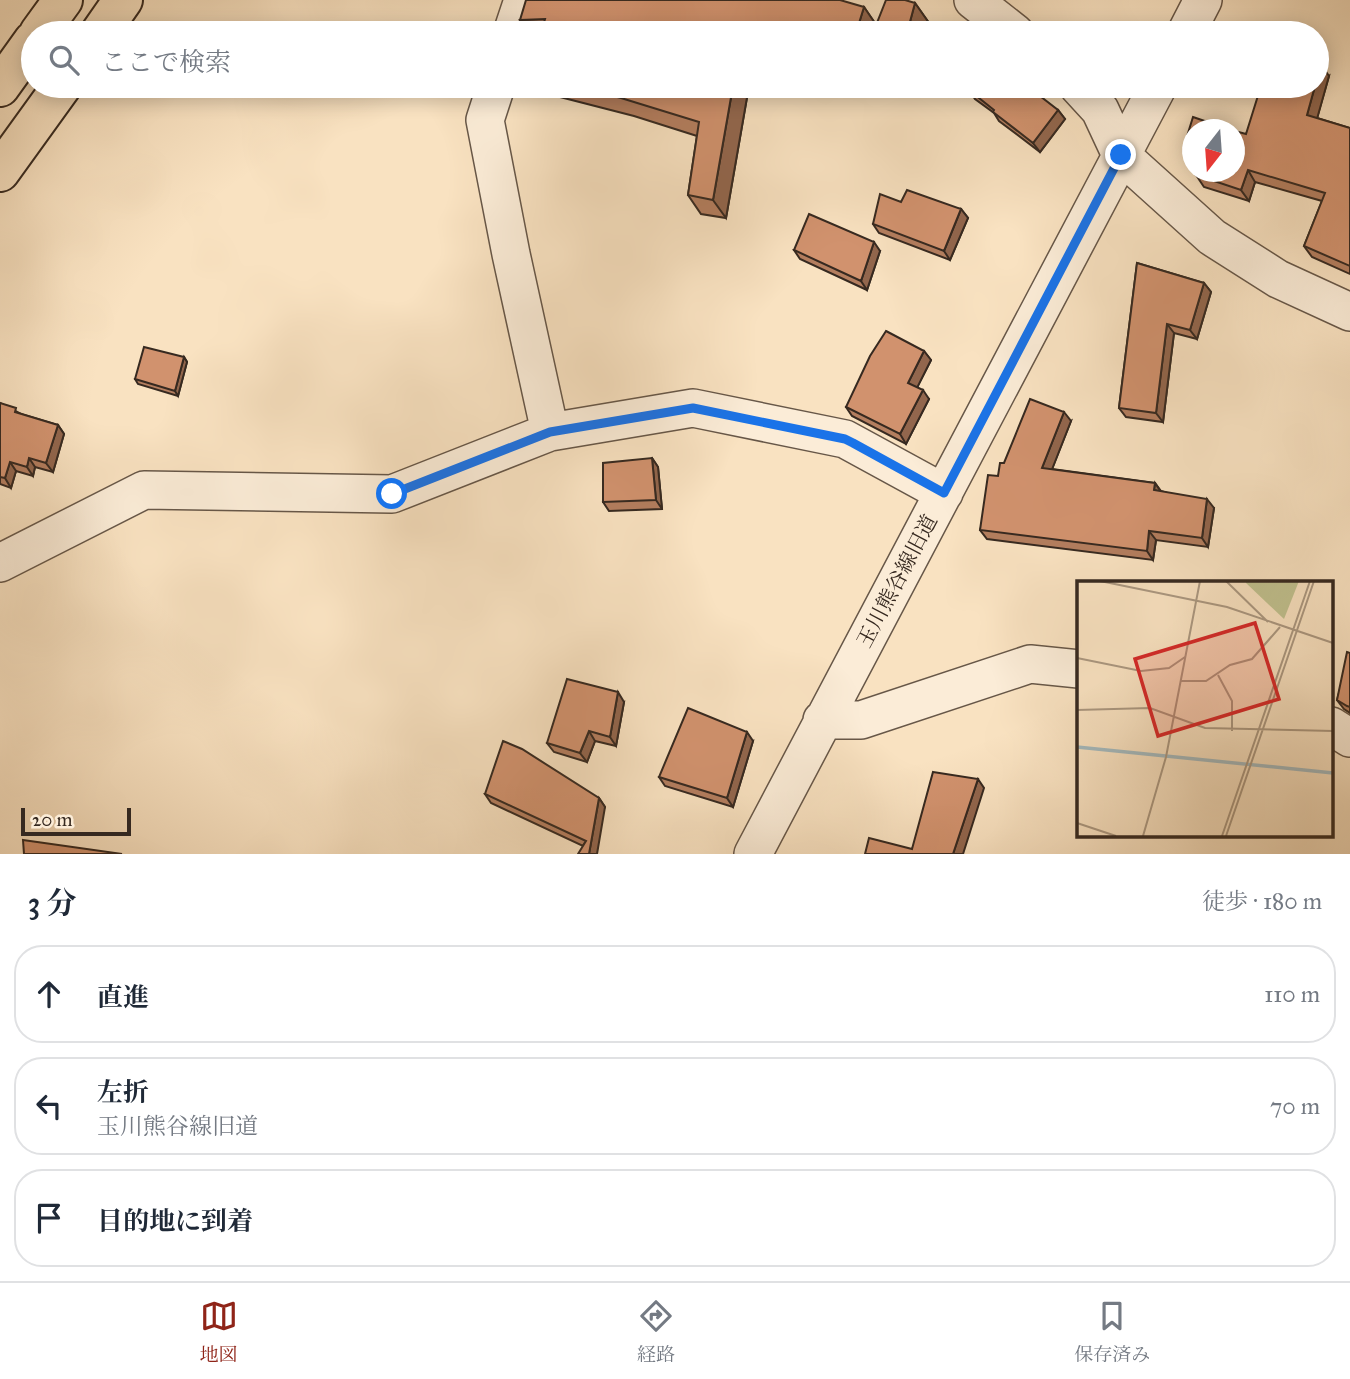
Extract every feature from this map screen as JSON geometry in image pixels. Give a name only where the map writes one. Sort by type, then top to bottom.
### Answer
[{"type":"main road","points":[[48,21],[63,0]]},
{"type":"main road","points":[[108,21],[123,0]]},
{"type":"main road","points":[[0,87],[21,58]]},
{"type":"main road","points":[[0,172],[53,98]]},
{"type":"street","points":[[516,21],[523,0]]},
{"type":"street","points":[[973,0],[1000,21]]},
{"type":"street","points":[[1192,21],[1203,0]]},
{"type":"street","points":[[492,98],[485,120],[550,432]]},
{"type":"street","points":[[1089,98],[1100,110],[1121,155],[1212,237],[1278,279],[1350,312]]},
{"type":"street","name":"玉川熊谷線旧道","points":[[753,854],[1152,98]]},
{"type":"street","points":[[0,564],[144,490],[392,494],[550,432],[693,408],[845,439],[944,493]]},
{"type":"street","points":[[822,720],[861,720],[1030,664],[1077,669]]},
{"type":"street","points":[[1332,727],[1350,738]]},
{"type":"building","points":[[526,0],[840,0],[864,7],[860,21],[520,20]]},
{"type":"building","points":[[886,0],[915,3],[910,21],[878,21]]},
{"type":"building","points":[[621,98],[731,98],[713,200],[688,195],[699,122]]},
{"type":"building","points":[[979,98],[1042,98],[1058,110],[1033,143],[993,112],[994,110]]},
{"type":"building","points":[[1257,98],[1312,98],[1307,115],[1350,128],[1350,266],[1304,246],[1325,193],[1248,170],[1245,179],[1245,134]]},
{"type":"building","points":[[1217,182],[1244,182],[1241,190]]},
{"type":"building","points":[[907,190],[961,209],[944,251],[873,224],[880,194],[901,202]]},
{"type":"building","points":[[809,214],[874,242],[861,281],[794,250]]},
{"type":"building","points":[[1137,263],[1204,283],[1190,330],[1167,324],[1156,413],[1119,408]]},
{"type":"building","points":[[886,331],[924,351],[908,383],[923,390],[900,434],[846,407],[870,356]]},
{"type":"building","points":[[144,347],[184,357],[175,391],[135,379]]},
{"type":"building","points":[[1030,399],[1064,412],[1042,468],[1155,483],[1154,490],[1207,499],[1202,538],[1149,531],[1147,551],[980,530],[988,475],[998,476],[1000,463],[1004,463]]},
{"type":"building","points":[[0,403],[16,408],[15,412],[58,425],[46,463],[29,458],[27,467],[10,462],[5,478],[0,477]]},
{"type":"building","points":[[652,458],[656,500],[603,502],[603,463]]},
{"type":"building","points":[[1347,652],[1350,653],[1350,707],[1337,700]]},
{"type":"building","points":[[567,679],[618,692],[610,737],[589,731],[580,753],[547,743]]},
{"type":"building","points":[[688,708],[747,732],[727,798],[659,777]]},
{"type":"building","points":[[503,741],[522,749],[599,798],[589,854],[578,854],[586,841],[485,794]]},
{"type":"building","points":[[933,772],[978,779],[953,854],[865,854],[869,838],[912,849]]},
{"type":"building","points":[[23,840],[122,854],[24,854]]},
{"type":"route","points":[[392,494],[550,432],[693,408],[845,439],[944,493],[1121,155]]}]
